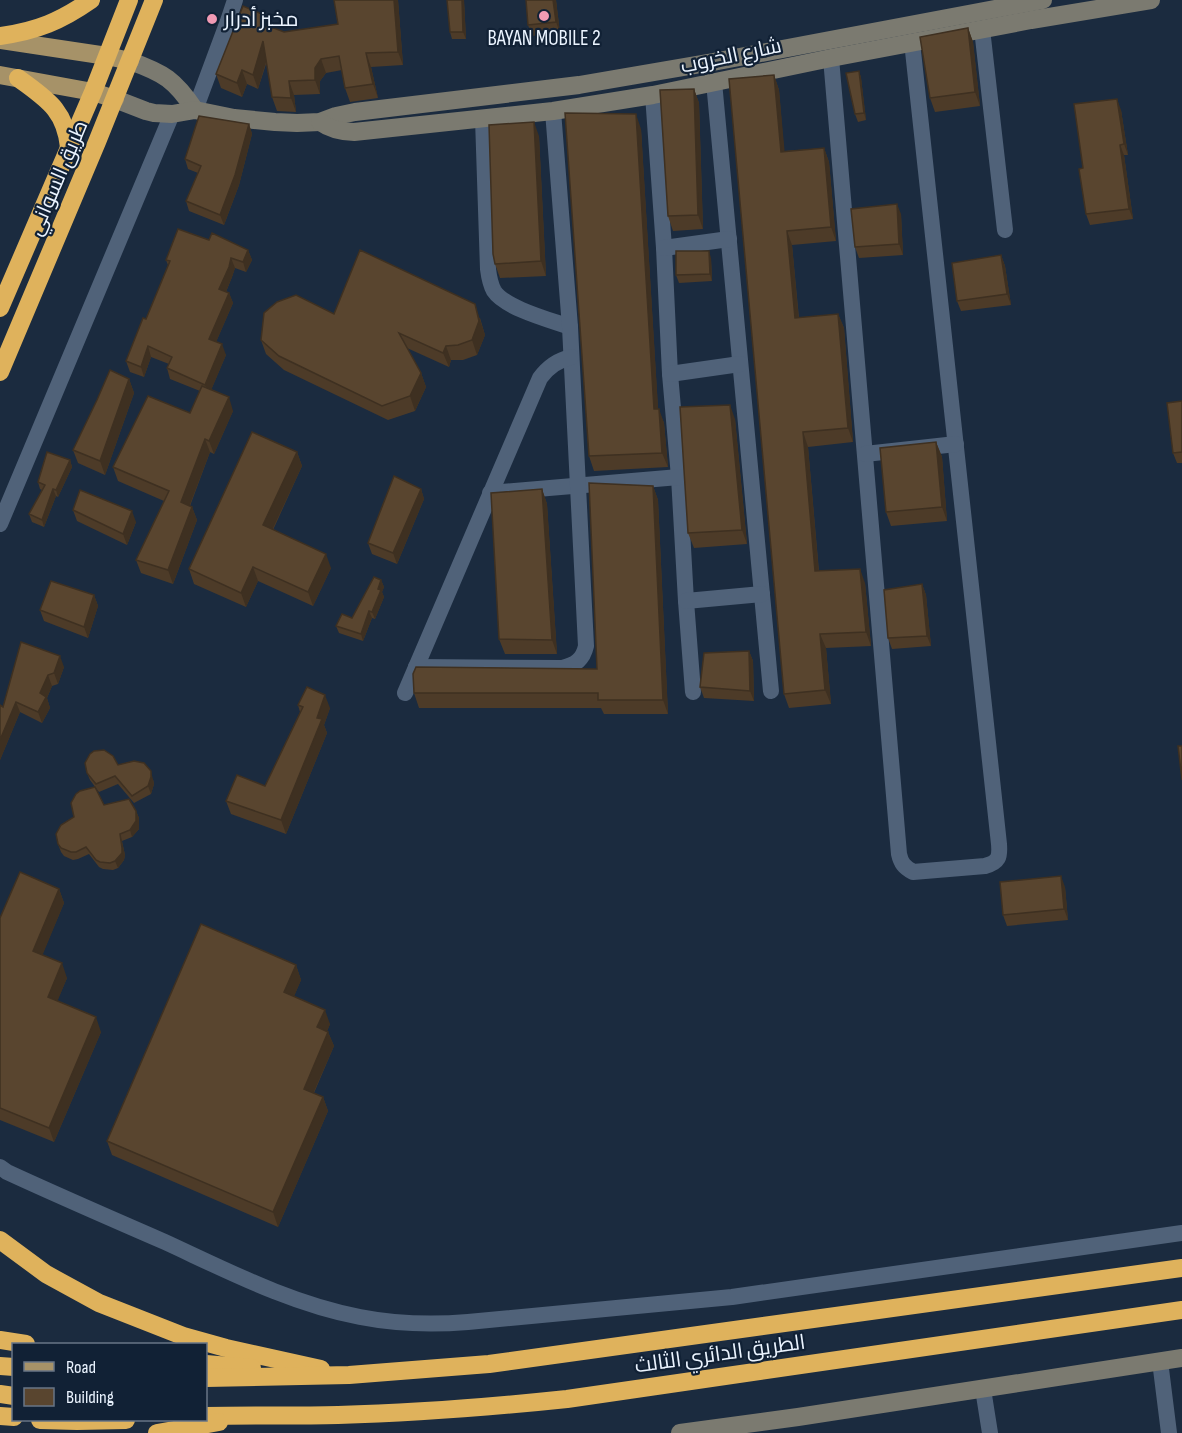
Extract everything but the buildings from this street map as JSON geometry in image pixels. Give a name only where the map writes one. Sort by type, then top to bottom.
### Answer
[{"type":"highway","points":[[0,38],[42,27],[71,14],[91,0]]},
{"type":"highway","name":"طريق السواني","points":[[0,308],[93,92],[129,0]]},
{"type":"highway","name":"طريق السواني","points":[[0,372],[115,99],[154,0]]},
{"type":"highway","points":[[9,76],[55,107],[63,119],[69,147]]},
{"type":"highway","points":[[0,1240],[46,1274],[99,1303],[183,1336],[226,1348],[350,1375]]},
{"type":"highway","name":"الطريق الدائري الثالث","points":[[207,1378],[350,1375],[489,1364],[1182,1268]]},
{"type":"highway","name":"الطريق الدائري الثالث","points":[[207,1416],[337,1415],[492,1407],[1182,1310]]},
{"type":"highway","points":[[0,1341],[17,1343]]},
{"type":"highway","name":"الطريق الدائري الثالث","points":[[207,1364],[350,1375]]},
{"type":"highway","name":"الطريق الدائري الثالث","points":[[207,1410],[262,1414]]},
{"type":"highway","points":[[157,1433],[262,1414]]},
{"type":"highway","points":[[65,1421],[93,1421]]},
{"type":"main road","name":"شارع الخروب","points":[[115,99],[146,111],[172,114],[195,110],[254,121],[320,122],[355,112],[579,85],[724,60],[974,6],[1042,0]]},
{"type":"main road","name":"شارع الخروب","points":[[320,122],[335,130],[354,132],[581,107],[653,95],[912,42],[1151,0]]},
{"type":"main road","points":[[0,38],[130,61],[166,77],[185,94],[195,110]]},
{"type":"main road","points":[[9,76],[93,92],[115,99]]},
{"type":"main road","points":[[579,85],[581,107]]},
{"type":"main road","points":[[680,1433],[799,1425],[983,1389],[1182,1358]]},
{"type":"street","points":[[195,110],[234,0]]},
{"type":"street","points":[[982,29],[1005,230]]},
{"type":"street","points":[[831,58],[899,854],[901,862],[913,872],[985,866],[998,860],[1000,852],[912,42]]},
{"type":"street","points":[[714,82],[771,690]]},
{"type":"street","points":[[653,95],[693,692]]},
{"type":"street","points":[[416,668],[562,668],[579,661],[586,646],[570,327],[553,111]]},
{"type":"street","points":[[0,524],[172,114]]},
{"type":"street","points":[[483,119],[489,281],[502,300],[570,327]]},
{"type":"street","points":[[663,248],[729,239]]},
{"type":"street","points":[[405,693],[540,378],[553,364],[571,357]]},
{"type":"street","points":[[670,374],[740,364]]},
{"type":"street","points":[[865,454],[956,444]]},
{"type":"street","points":[[490,494],[679,477]]},
{"type":"street","points":[[686,601],[762,594]]},
{"type":"street","points":[[0,1167],[61,1197],[292,1298],[336,1312],[409,1324],[468,1322],[732,1297],[1182,1233]]},
{"type":"street","points":[[1160,1361],[1169,1433]]},
{"type":"street","points":[[983,1389],[990,1433]]},
{"type":"place","name":"BAYAN MOBILE 2","points":[[544,16]]},
{"type":"place","name":"مخبز أدرار","points":[[212,19]]}]
